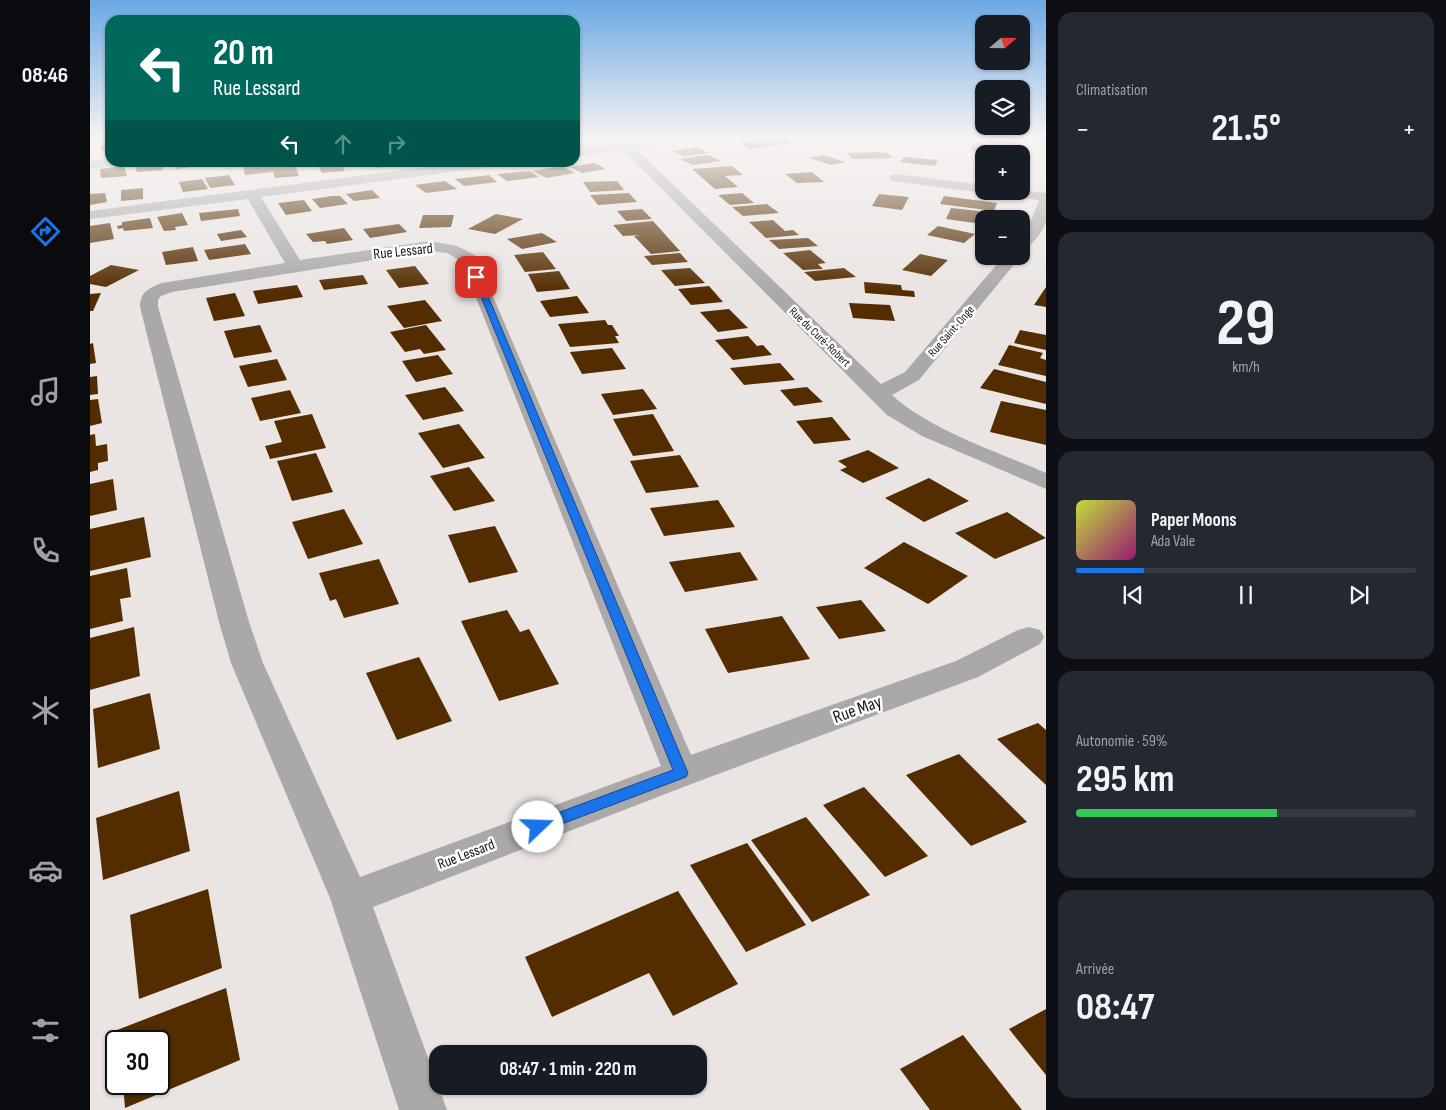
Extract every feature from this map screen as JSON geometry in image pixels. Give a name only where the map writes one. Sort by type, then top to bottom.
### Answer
[{"type":"street","points":[[90,214],[284,190]]},
{"type":"street","name":"Rue du Curé-Robert","points":[[670,190],[895,410],[913,422],[1046,482]]},
{"type":"street","points":[[252,194],[295,266]]},
{"type":"street","points":[[1030,195],[1046,197]]},
{"type":"street","points":[[1030,235],[1036,227],[1046,201]]},
{"type":"street","name":"Rue Lessard","points":[[350,898],[681,773],[469,259],[451,248],[430,246],[168,287],[154,292],[149,299],[234,622],[247,663],[350,898],[423,1110]]},
{"type":"street","name":"Rue Saint-Onge","points":[[878,394],[912,376],[1005,265]]},
{"type":"street","name":"Rue May","points":[[681,773],[967,670],[1029,637]]},
{"type":"building","points":[[121,190],[143,190],[143,199],[121,201]]},
{"type":"building","points":[[182,190],[201,190],[183,192]]},
{"type":"building","points":[[372,190],[380,198],[354,201],[346,194]]},
{"type":"building","points":[[422,190],[451,190],[426,193]]},
{"type":"building","points":[[588,190],[624,190],[590,192]]},
{"type":"building","points":[[105,193],[107,202],[90,205],[90,194]]},
{"type":"building","points":[[629,193],[637,202],[598,205],[590,195]]},
{"type":"building","points":[[742,193],[754,203],[730,205],[718,195]]},
{"type":"building","points":[[879,194],[909,197],[902,210],[872,206]]},
{"type":"building","points":[[340,196],[348,204],[320,208],[312,199]]},
{"type":"building","points":[[944,196],[997,203],[994,210],[940,204]]},
{"type":"building","points":[[304,200],[312,211],[286,215],[278,203]]},
{"type":"building","points":[[767,204],[779,213],[743,216],[732,207]]},
{"type":"building","points":[[951,208],[975,211],[975,223],[946,219]]},
{"type":"building","points":[[238,209],[240,216],[201,221],[199,213]]},
{"type":"building","points":[[642,209],[652,219],[626,221],[617,211]]},
{"type":"building","points":[[182,213],[188,225],[175,227],[176,230],[164,231],[157,217]]},
{"type":"building","points":[[496,214],[523,219],[495,234],[468,229]]},
{"type":"building","points":[[423,215],[454,215],[451,227],[419,228]]},
{"type":"building","points":[[150,218],[153,228],[124,231],[123,228],[118,229],[117,226],[122,225],[122,222]]},
{"type":"building","points":[[773,220],[785,231],[793,230],[799,235],[766,238],[749,222]]},
{"type":"building","points":[[653,221],[680,251],[651,254],[634,236],[640,235],[623,236],[613,225]]},
{"type":"building","points":[[110,223],[114,239],[90,243],[90,226]]},
{"type":"building","points":[[399,224],[407,232],[370,238],[363,229]]},
{"type":"building","points":[[938,226],[975,234],[964,243],[927,235]]},
{"type":"building","points":[[344,228],[353,240],[327,244],[325,241],[313,242],[306,234]]},
{"type":"building","points":[[241,230],[247,237],[221,241],[217,234]]},
{"type":"building","points":[[542,233],[557,242],[522,249],[507,239]]},
{"type":"building","points":[[808,238],[818,246],[779,249],[769,240]]},
{"type":"building","points":[[245,244],[251,254],[209,260],[204,250]]},
{"type":"building","points":[[193,247],[198,261],[166,265],[162,252]]},
{"type":"building","points":[[810,250],[826,263],[818,264],[823,269],[803,270],[783,253]]},
{"type":"building","points":[[543,252],[556,269],[525,272],[514,255]]},
{"type":"building","points":[[680,253],[688,262],[652,265],[644,256]]},
{"type":"building","points":[[920,254],[948,260],[931,276],[902,270]]},
{"type":"building","points":[[111,265],[139,270],[106,287],[90,284],[90,276]]},
{"type":"building","points":[[415,266],[429,284],[399,288],[386,270]]},
{"type":"building","points":[[690,268],[705,283],[675,286],[661,270]]},
{"type":"building","points":[[844,268],[856,277],[815,281],[804,272]]},
{"type":"building","points":[[559,271],[570,289],[537,292],[528,274]]},
{"type":"building","points":[[363,275],[368,284],[324,290],[319,280]]},
{"type":"building","points":[[864,282],[901,285],[902,290],[914,291],[915,297],[865,293]]},
{"type":"building","points":[[297,285],[303,297],[258,304],[253,291]]},
{"type":"building","points":[[709,286],[723,302],[691,305],[678,289]]},
{"type":"building","points":[[1046,287],[1046,307],[1034,305]]},
{"type":"building","points":[[101,293],[93,311],[90,311],[90,294]]},
{"type":"building","points":[[235,293],[245,316],[214,321],[206,298]]},
{"type":"building","points":[[577,296],[589,313],[550,317],[540,301]]},
{"type":"building","points":[[425,300],[442,321],[404,328],[387,306]]},
{"type":"building","points":[[849,303],[890,305],[895,321],[853,318]]},
{"type":"building","points":[[729,309],[748,328],[718,332],[700,312]]},
{"type":"building","points":[[605,320],[608,325],[612,325],[619,336],[615,336],[619,343],[570,347],[558,324]]},
{"type":"building","points":[[260,325],[272,352],[234,358],[224,331]]},
{"type":"building","points":[[426,325],[446,350],[424,354],[420,349],[405,352],[390,332]]},
{"type":"building","points":[[1020,330],[1046,335],[1046,350],[1014,343]]},
{"type":"building","points":[[748,336],[757,346],[763,345],[772,355],[733,360],[715,340]]},
{"type":"building","points":[[93,343],[96,363],[90,364],[90,344]]},
{"type":"building","points":[[1009,345],[1043,353],[1040,358],[1046,360],[1046,376],[998,365]]},
{"type":"building","points":[[612,348],[626,369],[582,374],[570,352]]},
{"type":"building","points":[[438,355],[453,374],[416,382],[402,361]]},
{"type":"building","points":[[277,359],[287,380],[248,387],[239,366]]},
{"type":"building","points":[[780,363],[795,380],[744,385],[730,368]]},
{"type":"building","points":[[994,369],[1046,382],[1046,404],[980,388]]},
{"type":"building","points":[[97,376],[98,394],[90,395],[90,377]]},
{"type":"building","points":[[445,387],[464,411],[423,420],[405,395]]},
{"type":"building","points":[[807,387],[823,402],[794,406],[780,390]]},
{"type":"building","points":[[643,389],[657,409],[613,415],[601,394]]},
{"type":"building","points":[[290,390],[301,413],[260,421],[251,398]]},
{"type":"building","points":[[98,399],[102,423],[90,426],[90,400]]},
{"type":"building","points":[[1001,401],[1046,410],[1046,445],[990,432]]},
{"type":"building","points":[[312,414],[326,448],[270,459],[265,446],[282,442],[274,421]]},
{"type":"building","points":[[653,414],[674,451],[633,456],[613,419]]},
{"type":"building","points":[[832,417],[851,440],[814,444],[796,421]]},
{"type":"building","points":[[459,424],[485,458],[443,468],[418,433]]},
{"type":"building","points":[[95,434],[96,446],[107,444],[108,461],[98,463],[98,470],[90,472],[90,435]]},
{"type":"building","points":[[868,450],[899,468],[863,483],[840,470],[847,467],[838,461]]},
{"type":"building","points":[[316,453],[333,492],[292,501],[277,461]]},
{"type":"building","points":[[680,455],[699,487],[646,493],[630,461]]},
{"type":"building","points":[[469,467],[495,501],[454,511],[430,476]]},
{"type":"building","points":[[929,478],[969,501],[924,522],[885,498]]},
{"type":"building","points":[[113,479],[117,510],[90,516],[90,484]]},
{"type":"building","points":[[718,500],[735,527],[664,536],[650,508]]},
{"type":"building","points":[[344,509],[363,544],[308,559],[292,522]]},
{"type":"building","points":[[1007,512],[1046,538],[995,559],[955,533]]},
{"type":"building","points":[[144,517],[151,557],[90,571],[90,529]]},
{"type":"building","points":[[495,526],[518,572],[469,583],[448,535]]},
{"type":"building","points":[[904,542],[968,576],[928,604],[864,568]]},
{"type":"building","points":[[740,552],[758,580],[685,592],[669,562]]},
{"type":"building","points":[[379,559],[399,604],[344,618],[336,599],[330,601],[319,573]]},
{"type":"building","points":[[127,568],[131,597],[120,599],[123,621],[90,629],[90,576]]},
{"type":"building","points":[[861,600],[886,631],[839,639],[816,607]]},
{"type":"building","points":[[507,610],[520,632],[529,629],[559,684],[499,701],[461,621]]},
{"type":"building","points":[[782,616],[810,659],[728,673],[705,629]]},
{"type":"building","points":[[134,627],[140,676],[90,690],[90,638]]},
{"type":"building","points":[[419,657],[452,721],[397,740],[366,673]]},
{"type":"building","points":[[150,693],[160,749],[98,768],[93,709]]},
{"type":"building","points":[[1038,723],[1046,730],[1046,785],[997,739]]},
{"type":"building","points":[[959,754],[1027,822],[971,846],[906,775]]},
{"type":"building","points":[[864,787],[928,856],[885,877],[823,805]]},
{"type":"building","points":[[179,791],[190,851],[103,880],[96,818]]},
{"type":"building","points":[[806,817],[870,895],[812,922],[751,840]]},
{"type":"building","points":[[747,843],[806,925],[746,952],[690,865]]},
{"type":"building","points":[[208,889],[222,968],[139,999],[130,915]]},
{"type":"building","points":[[678,891],[738,984],[673,1016],[649,973],[552,1017],[525,957]]},
{"type":"building","points":[[226,988],[240,1060],[170,1089],[170,1030],[117,1030]]},
{"type":"building","points":[[1046,1009],[1046,1075],[1009,1029]]},
{"type":"building","points":[[963,1035],[1022,1110],[930,1110],[900,1069]]},
{"type":"building","points":[[124,1095],[156,1095],[125,1108]]},
{"type":"route","points":[[476,277],[681,773],[538,827]]}]
